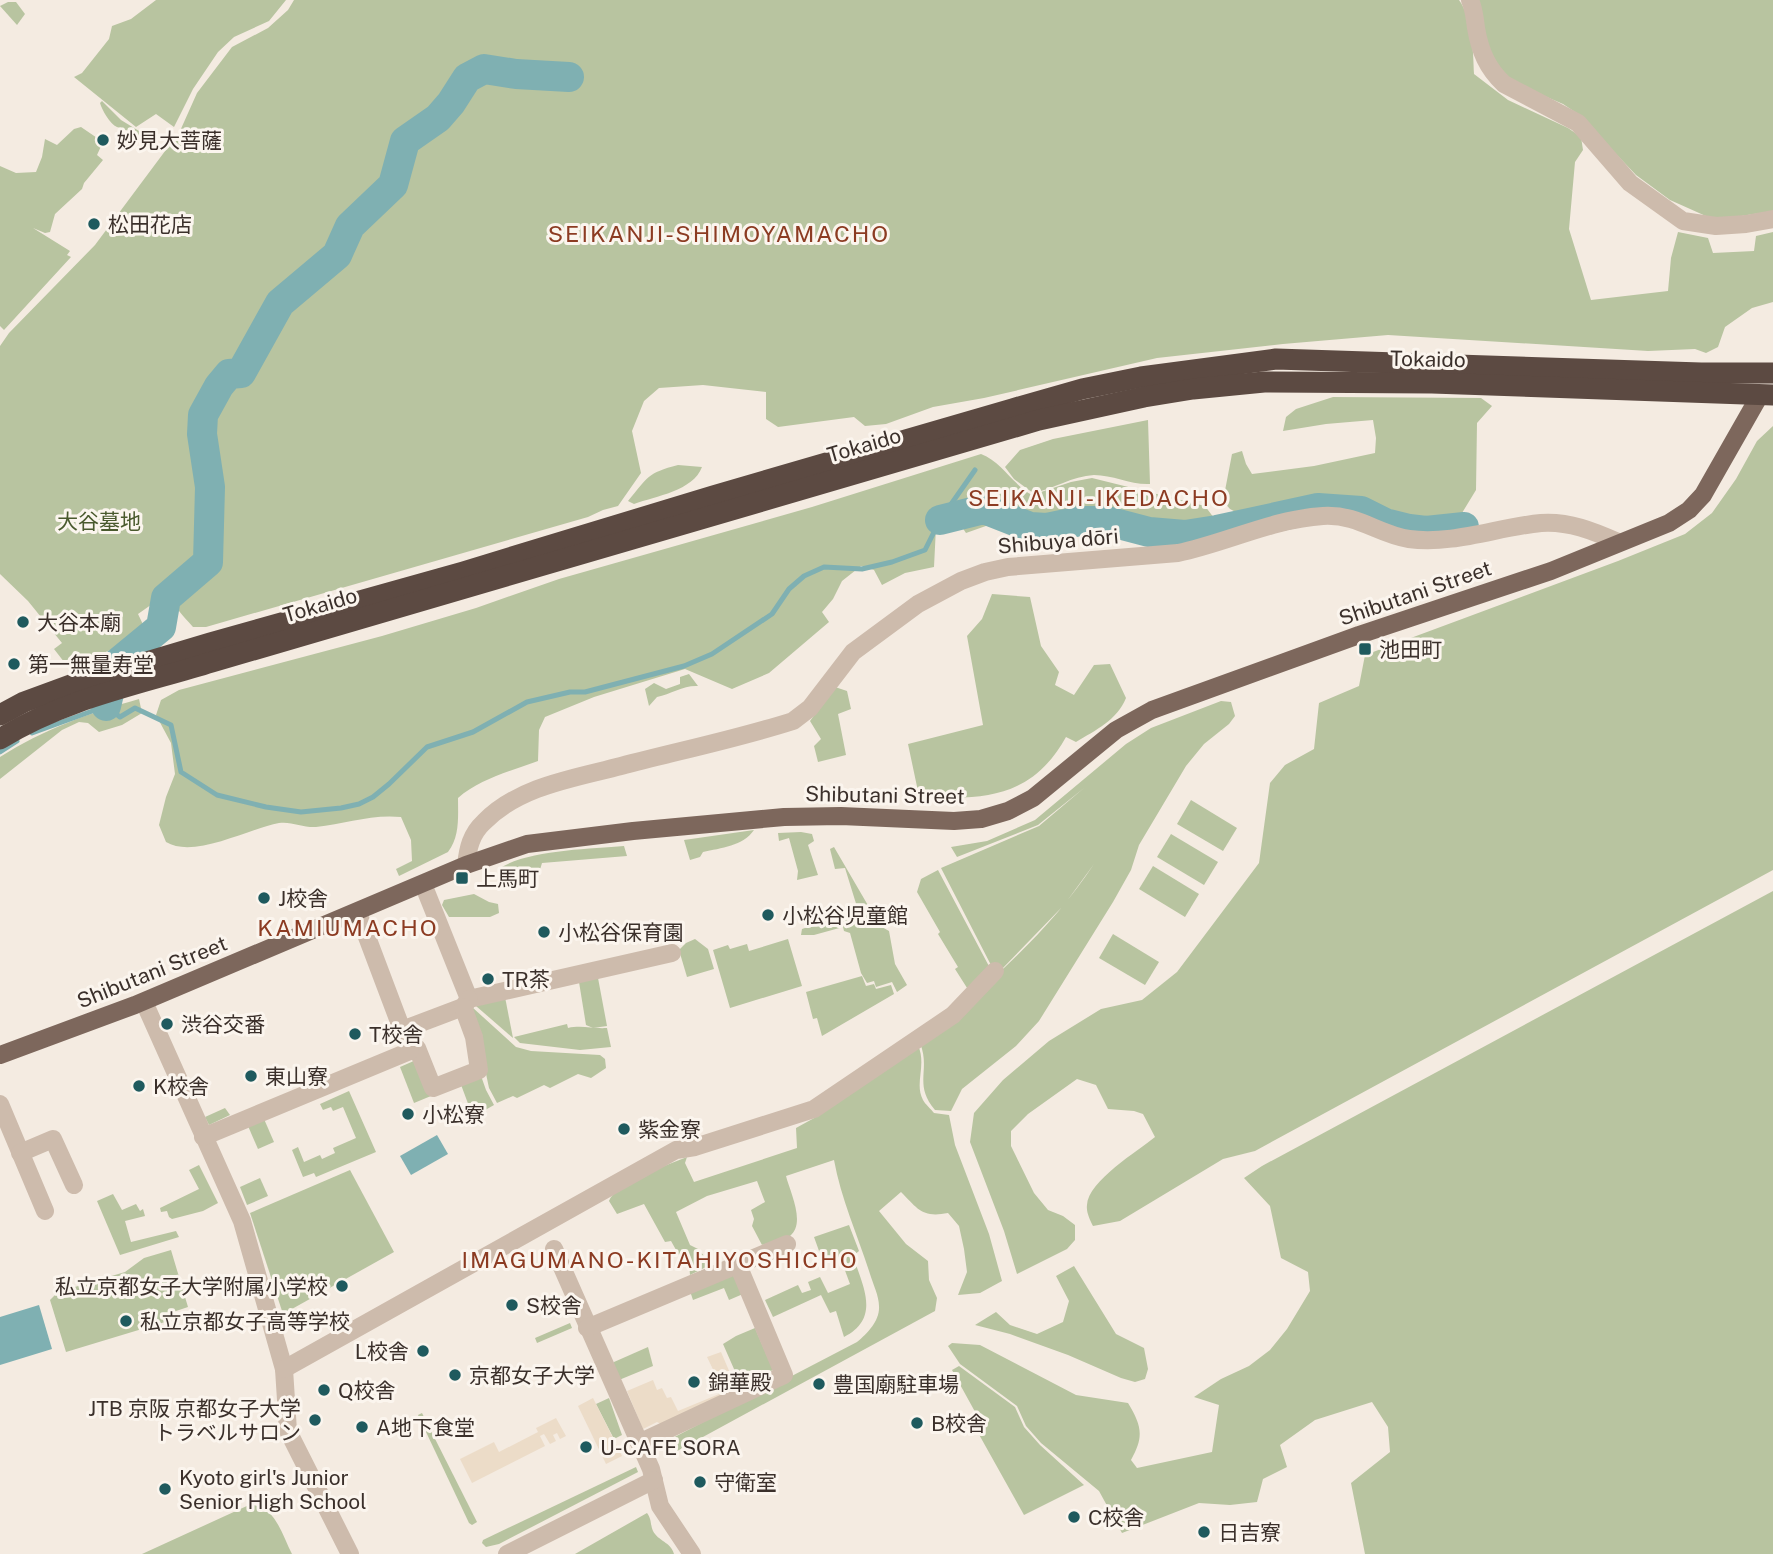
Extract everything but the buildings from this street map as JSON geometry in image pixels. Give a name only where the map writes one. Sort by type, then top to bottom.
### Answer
[{"type":"highway","name":"Tokaido","points":[[0,715],[24,702],[73,684],[185,650],[463,572],[1082,389],[1141,377],[1276,359],[1773,373]]},
{"type":"highway","name":"Tokaido","points":[[0,739],[76,703],[212,662],[1039,420],[1144,397],[1264,382],[1432,383],[1766,395]]},
{"type":"main road","name":"Shibutani Street","points":[[0,1055],[144,1002],[466,865],[507,850],[548,840],[699,824],[819,816],[954,821],[995,816],[1033,799],[1105,738],[1152,710],[1359,635],[1551,571],[1669,523],[1696,503],[1766,395]]},
{"type":"street","points":[[1470,0],[1478,40],[1485,60],[1495,75],[1504,84],[1578,123],[1630,183],[1649,198],[1683,221],[1699,225],[1746,224],[1773,219]]},
{"type":"street","name":"Shibuya dōri","points":[[466,865],[471,841],[482,824],[505,805],[531,791],[793,721],[810,708],[853,652],[895,620],[945,589],[996,569],[1199,549],[1292,521],[1322,516],[1350,517],[1389,534],[1410,539],[1442,539],[1543,523],[1579,526],[1618,542]]},
{"type":"street","points":[[203,1137],[417,1048],[433,1088],[479,1070],[466,1003],[423,884]]},
{"type":"street","points":[[358,913],[410,1051]]},
{"type":"street","points":[[402,1030],[466,1003],[671,953]]},
{"type":"street","points":[[284,1369],[676,1150],[695,1147],[814,1109],[953,1014],[995,971]]},
{"type":"street","points":[[144,1002],[242,1222],[284,1369],[288,1432],[350,1554]]},
{"type":"street","points":[[0,1104],[45,1211]]},
{"type":"street","points":[[20,1153],[54,1139],[74,1185]]},
{"type":"street","points":[[587,1328],[788,1244]]},
{"type":"street","points":[[554,1249],[639,1443],[654,1480],[660,1506],[692,1554]]},
{"type":"street","points":[[639,1443],[784,1375],[738,1265]]},
{"type":"street","points":[[507,1554],[654,1480]]},
{"type":"green space","points":[[156,0],[286,0],[269,21],[234,37],[218,52],[193,89],[174,127],[156,114],[136,127],[74,77],[82,73],[109,39],[112,26],[131,19]]},
{"type":"green space","name":"大谷墓地","points":[[294,0],[1459,0],[1470,26],[1474,74],[1508,100],[1568,128],[1581,137],[1583,150],[1575,162],[1569,229],[1591,300],[1668,291],[1671,258],[1678,232],[1708,238],[1713,253],[1754,251],[1756,236],[1773,232],[1773,302],[1752,308],[1725,327],[1718,347],[1706,353],[1695,349],[1648,351],[1388,335],[1283,344],[1157,358],[984,398],[933,407],[886,424],[865,426],[854,417],[778,427],[766,419],[766,392],[703,385],[659,388],[644,401],[632,431],[641,473],[618,506],[588,517],[206,627],[193,627],[181,613],[175,605],[175,588],[138,614],[148,635],[68,667],[54,649],[62,643],[28,601],[0,574],[0,346],[9,333],[95,245],[180,131],[197,93],[232,47],[268,28],[288,10]]},
{"type":"green space","points":[[1478,0],[1773,0],[1773,211],[1735,217],[1708,217],[1670,200],[1636,175],[1578,114],[1563,104],[1507,80],[1483,39]]},
{"type":"green space","points":[[16,2],[25,14],[17,25],[0,6]]},
{"type":"green space","points":[[102,101],[141,135],[136,139],[129,132],[114,125],[100,103]]},
{"type":"green space","points":[[81,127],[103,142],[97,155],[103,160],[82,189],[55,214],[50,232],[45,233],[33,228],[70,251],[67,255],[71,257],[4,330],[0,326],[0,166],[16,173],[36,172],[45,139],[57,145],[74,129]]},
{"type":"green space","points":[[1333,397],[1481,398],[1492,406],[1477,423],[1476,490],[1462,513],[1454,521],[1408,523],[1384,515],[1364,502],[1333,501],[1285,507],[1245,517],[1230,509],[1223,501],[1232,454],[1242,451],[1252,474],[1314,466],[1375,453],[1373,420],[1283,431],[1286,417],[1296,409]]},
{"type":"green space","points":[[1148,420],[1150,484],[1094,475],[1033,493],[1014,479],[1005,467],[1020,450],[1053,439]]},
{"type":"green space","points":[[1773,426],[1773,870],[1255,1151],[1223,1159],[1120,1221],[1093,1226],[1087,1210],[1090,1196],[1104,1177],[1155,1137],[1143,1114],[1108,1109],[1096,1085],[1077,1079],[1028,1114],[1011,1131],[1011,1146],[1034,1193],[1048,1210],[1075,1225],[1075,1240],[1067,1249],[1017,1274],[1004,1231],[970,1142],[974,1113],[1003,1080],[1049,1041],[1101,1009],[1142,1000],[1177,972],[1259,863],[1270,783],[1285,765],[1314,749],[1319,703],[1359,686],[1365,655],[1685,534],[1712,513],[1736,479],[1757,441]]},
{"type":"green space","points":[[981,454],[995,462],[1032,495],[1092,478],[1205,506],[1214,518],[1216,528],[1186,531],[1143,529],[1115,519],[1084,518],[1051,523],[1000,521],[966,533],[956,518],[936,527],[934,567],[905,573],[882,585],[874,570],[861,566],[842,581],[833,599],[822,612],[829,622],[769,673],[732,689],[685,669],[594,697],[545,717],[539,730],[538,761],[486,781],[458,798],[456,833],[448,852],[399,876],[396,869],[412,861],[411,840],[401,817],[369,818],[316,827],[279,823],[221,841],[191,847],[166,842],[159,825],[175,774],[171,743],[156,715],[161,700],[179,690],[382,636],[476,608],[559,579],[812,507]]},
{"type":"green space","points":[[678,465],[702,467],[691,482],[682,487],[634,504],[628,501],[649,477]]},
{"type":"green space","points":[[992,594],[1030,597],[1041,646],[1059,672],[1055,685],[1074,695],[1094,665],[1110,664],[1126,698],[1117,712],[1098,729],[1076,742],[1066,737],[1038,773],[1021,784],[985,796],[919,796],[908,744],[983,725],[967,636],[982,619]]},
{"type":"green space","points":[[689,674],[698,686],[657,697],[649,706],[645,689],[654,683],[666,689],[680,684],[680,677]]},
{"type":"green space","points":[[835,687],[847,691],[851,709],[838,714],[846,755],[818,762],[814,746],[821,739],[810,721]]},
{"type":"green space","points":[[139,699],[142,713],[122,725],[99,732],[88,723],[79,722],[62,730],[0,779],[0,757],[17,747],[68,723]]},
{"type":"green space","points":[[1221,701],[1231,702],[1235,716],[1204,744],[1186,766],[1139,845],[1131,870],[1113,902],[1039,1021],[1016,1046],[962,1089],[951,1111],[935,1110],[928,1101],[923,1084],[924,1061],[920,1043],[967,1002],[1013,959],[1060,909],[1001,970],[993,969],[941,868],[1039,826],[1084,788],[1038,825],[957,857],[951,847],[987,841],[1035,820],[1126,744],[1151,728]]},
{"type":"green space","points":[[1191,800],[1237,828],[1223,851],[1177,824]]},
{"type":"green space","points":[[754,830],[738,843],[703,852],[700,857],[690,860],[684,840]]},
{"type":"green space","points":[[778,833],[812,834],[814,841],[808,845],[818,875],[797,880],[798,871],[789,838],[779,841]]},
{"type":"green space","points":[[1171,834],[1218,862],[1204,885],[1157,857]]},
{"type":"green space","points":[[624,846],[627,856],[542,863],[539,873],[518,875],[515,868],[500,868],[527,857],[543,854]]},
{"type":"green space","points":[[834,847],[880,926],[889,931],[895,964],[907,985],[897,992],[892,982],[876,987],[874,981],[867,983],[861,973],[850,933],[844,931],[843,927],[814,935],[801,935],[802,929],[858,910],[845,868],[835,869],[830,849]]},
{"type":"green space","points":[[1153,866],[1199,894],[1185,917],[1139,889]]},
{"type":"green space","points":[[938,870],[991,970],[969,991],[955,969],[958,967],[917,892],[921,879]]},
{"type":"green space","points":[[1773,891],[1773,1554],[1365,1554],[1351,1483],[1390,1452],[1388,1427],[1372,1402],[1315,1420],[1280,1445],[1287,1467],[1263,1479],[1257,1502],[1230,1505],[1199,1503],[1122,1533],[1099,1491],[1041,1443],[1026,1426],[1017,1406],[960,1364],[948,1346],[952,1343],[980,1345],[1076,1395],[1128,1403],[1140,1432],[1131,1460],[1137,1468],[1212,1452],[1219,1405],[1194,1397],[1221,1379],[1249,1366],[1270,1350],[1287,1329],[1310,1291],[1308,1272],[1281,1258],[1270,1206],[1244,1178]]},
{"type":"green space","points":[[474,894],[498,904],[499,913],[490,917],[449,917],[442,905],[444,900]]},
{"type":"green space","points":[[1113,934],[1159,962],[1145,985],[1099,958]]},
{"type":"green space","points":[[695,939],[708,949],[714,969],[687,977],[679,950]]},
{"type":"green space","points":[[788,939],[802,986],[730,1008],[713,950],[728,945],[730,949],[747,944],[749,951]]},
{"type":"green space","points":[[862,976],[866,986],[874,984],[876,989],[891,985],[894,994],[822,1036],[817,1018],[813,1019],[806,992]]},
{"type":"green space","points":[[598,978],[607,1026],[593,1028],[586,1025],[579,982]]},
{"type":"green space","points":[[505,997],[513,1038],[476,1006]]},
{"type":"green space","points":[[472,1007],[516,1047],[531,1051],[600,1055],[605,1059],[606,1068],[591,1078],[578,1074],[550,1088],[544,1085],[517,1098],[513,1096],[497,1103],[489,1088]]},
{"type":"green space","points":[[567,1024],[568,1028],[607,1028],[611,1047],[580,1050],[520,1043],[514,1037]]},
{"type":"green space","points":[[918,1045],[921,1094],[934,1113],[949,1115],[955,1145],[989,1234],[1002,1281],[980,1293],[958,1295],[967,1272],[959,1226],[948,1213],[932,1214],[921,1211],[901,1192],[879,1211],[906,1244],[928,1261],[929,1280],[937,1298],[935,1311],[668,1456],[663,1443],[857,1342],[875,1321],[879,1311],[878,1298],[845,1203],[834,1160],[786,1176],[796,1207],[797,1223],[795,1230],[784,1239],[762,1245],[752,1226],[754,1219],[751,1210],[765,1202],[757,1181],[707,1196],[676,1212],[690,1245],[706,1258],[706,1267],[690,1275],[689,1263],[684,1264],[671,1241],[665,1242],[644,1204],[617,1214],[609,1201],[632,1181],[687,1157],[685,1163],[694,1182],[797,1148],[796,1128],[816,1117]]},
{"type":"green space","points":[[416,1060],[431,1096],[414,1103],[400,1067]]},
{"type":"green space","points":[[480,1073],[494,1105],[473,1117],[460,1082]]},
{"type":"green space","points":[[349,1091],[376,1152],[316,1177],[314,1173],[303,1177],[292,1150],[298,1147],[304,1162],[320,1155],[322,1159],[335,1153],[333,1148],[356,1138],[343,1107],[333,1111],[331,1107],[323,1110],[320,1104]]},
{"type":"green space","points":[[225,1108],[230,1115],[209,1125],[205,1117]]},
{"type":"green space","points":[[264,1119],[274,1142],[258,1149],[248,1126]]},
{"type":"green space","points":[[199,1165],[218,1203],[203,1211],[172,1219],[167,1211],[161,1212],[160,1208],[199,1189],[189,1170]]},
{"type":"green space","points":[[350,1170],[394,1252],[283,1314],[250,1213]]},
{"type":"green space","points":[[260,1178],[268,1196],[247,1205],[240,1187]]},
{"type":"green space","points":[[113,1194],[122,1210],[136,1204],[140,1211],[143,1209],[145,1216],[125,1221],[131,1242],[176,1231],[179,1237],[120,1255],[97,1201]]},
{"type":"green space","points":[[849,1225],[859,1251],[853,1256],[866,1301],[862,1321],[844,1337],[836,1311],[830,1313],[821,1295],[773,1317],[765,1300],[798,1285],[802,1293],[811,1290],[808,1282],[820,1277],[828,1293],[850,1284],[840,1257],[823,1262],[814,1237]]},
{"type":"green space","points":[[171,1250],[188,1307],[164,1315],[165,1322],[66,1352],[50,1300],[58,1292],[125,1272],[144,1258]]},
{"type":"green space","points":[[1074,1266],[1116,1334],[1144,1348],[1148,1369],[1145,1379],[1135,1382],[1121,1378],[1068,1355],[1010,1334],[975,1325],[996,1312],[1010,1325],[1037,1334],[1063,1322],[1069,1301],[1056,1276]]},
{"type":"green space","points":[[734,1273],[743,1294],[729,1300],[724,1288],[693,1300],[690,1291]]},
{"type":"green space","points":[[570,1323],[572,1328],[537,1343],[535,1338]]},
{"type":"green space","points":[[755,1328],[773,1370],[738,1387],[733,1375],[734,1369],[723,1344]]},
{"type":"green space","points":[[648,1347],[653,1366],[619,1380],[614,1362]]},
{"type":"green space","points":[[959,1366],[1015,1407],[1024,1427],[1084,1485],[1024,1515],[972,1422],[979,1419],[952,1370]]},
{"type":"green space","points":[[609,1398],[622,1435],[614,1439],[596,1404]]},
{"type":"green space","points":[[422,1413],[477,1522],[472,1525],[418,1415]]},
{"type":"green space","points":[[636,1467],[638,1472],[499,1544],[486,1547],[482,1543],[483,1540]]},
{"type":"green space","points":[[249,1505],[258,1506],[271,1515],[292,1554],[142,1554]]},
{"type":"green space","points":[[647,1513],[653,1531],[674,1554],[575,1554]]},
{"type":"shaded area","points":[[721,1352],[730,1373],[726,1375],[733,1391],[661,1424],[657,1422],[643,1429],[627,1391],[653,1380],[657,1390],[662,1388],[667,1398],[671,1397],[678,1411],[724,1392],[707,1357]]},
{"type":"shaded area","points":[[593,1398],[622,1456],[606,1464],[578,1406]]},
{"type":"shaded area","points":[[556,1418],[566,1436],[560,1439],[557,1433],[553,1435],[556,1441],[550,1444],[544,1434],[540,1436],[545,1446],[472,1483],[460,1459],[494,1442],[499,1452],[538,1432],[536,1428]]},
{"type":"water","points":[[437,1135],[448,1154],[411,1175],[400,1156]]},
{"type":"water","points":[[39,1305],[52,1349],[0,1365],[0,1317]]},
{"type":"waterway","points":[[106,706],[116,664],[161,627],[166,598],[208,562],[210,487],[202,434],[203,415],[229,374],[241,373],[280,303],[337,255],[350,226],[393,185],[405,141],[438,118],[467,78],[484,69],[569,77]]},
{"type":"waterway","points":[[32,733],[106,706],[120,717],[135,708],[171,725],[181,772],[217,795],[301,812],[359,804],[389,784],[427,747],[473,732],[527,702],[570,692],[585,692],[684,666],[712,654],[772,614],[789,589],[804,576],[824,567],[862,569],[925,550],[940,520],[975,470]]},
{"type":"waterway","points":[[940,520],[984,509],[1030,527],[1047,528],[1080,521],[1107,521],[1149,532],[1185,535],[1318,508],[1361,511],[1385,523],[1409,529],[1426,531],[1464,527]]},
{"type":"waterway","points":[[0,752],[17,741]]},
{"type":"place","name":"妙見大菩薩","points":[[103,140]]},
{"type":"place","name":"松田花店","points":[[94,224]]},
{"type":"place","name":"大谷本廟","points":[[23,622]]},
{"type":"place","name":"池田町","points":[[1365,649]]},
{"type":"place","name":"第一無量寿堂","points":[[14,664]]},
{"type":"place","name":"上馬町","points":[[462,878]]},
{"type":"place","name":"J校舎","points":[[264,898]]},
{"type":"place","name":"小松谷児童館","points":[[768,915]]},
{"type":"place","name":"小松谷保育園","points":[[544,932]]},
{"type":"place","name":"TR茶","points":[[488,979]]},
{"type":"place","name":"渋谷交番","points":[[167,1024]]},
{"type":"place","name":"T校舎","points":[[355,1034]]},
{"type":"place","name":"東山寮","points":[[251,1076]]},
{"type":"place","name":"K校舎","points":[[139,1086]]},
{"type":"place","name":"小松寮","points":[[408,1114]]},
{"type":"place","name":"紫金寮","points":[[624,1129]]},
{"type":"place","name":"私立京都女子大学附属小学校","points":[[342,1286]]},
{"type":"place","name":"S校舎","points":[[512,1305]]},
{"type":"place","name":"私立京都女子高等学校","points":[[126,1321]]},
{"type":"place","name":"L校舎","points":[[423,1351]]},
{"type":"place","name":"京都女子大学","points":[[455,1375]]},
{"type":"place","name":"錦華殿","points":[[694,1382]]},
{"type":"place","name":"豊国廟駐車場","points":[[819,1384]]},
{"type":"place","name":"Q校舎","points":[[324,1390]]},
{"type":"place","name":"JTB 京阪 京都女子大学 トラベルサロン","points":[[315,1420]]},
{"type":"place","name":"B校舎","points":[[917,1423]]},
{"type":"place","name":"A地下食堂","points":[[362,1427]]},
{"type":"place","name":"U-CAFE SORA","points":[[586,1447]]},
{"type":"place","name":"守衛室","points":[[700,1482]]},
{"type":"place","name":"Kyoto girl's Junior Senior High School","points":[[165,1489]]},
{"type":"place","name":"C校舎","points":[[1074,1517]]},
{"type":"place","name":"日吉寮","points":[[1204,1532]]},
{"type":"district","name":"SEIKANJI-SHIMOYAMACHO","points":[[719,233]]},
{"type":"district","name":"SEIKANJI-IKEDACHO","points":[[1099,497]]},
{"type":"district","name":"KAMIUMACHO","points":[[348,927]]},
{"type":"district","name":"IMAGUMANO-KITAHIYOSHICHO","points":[[660,1259]]}]
